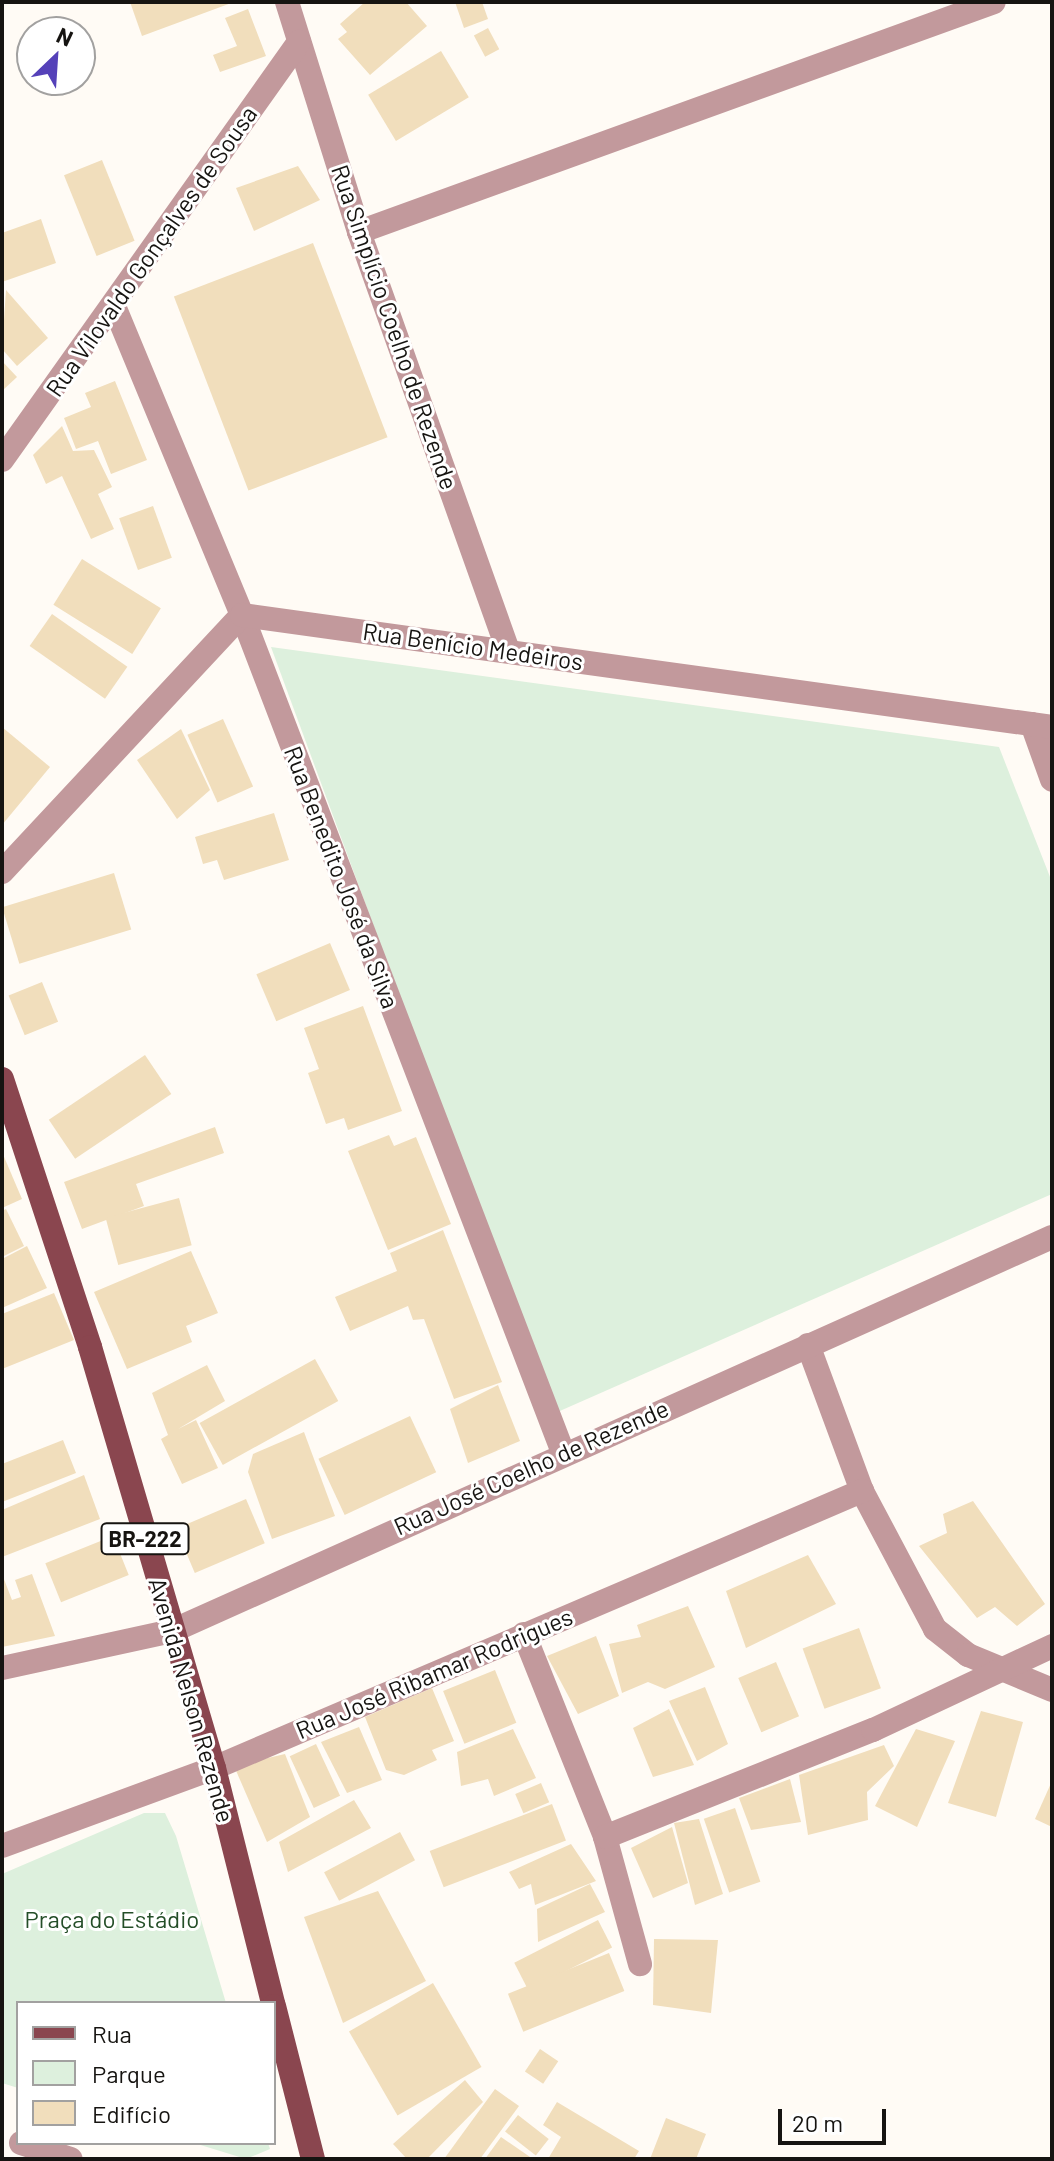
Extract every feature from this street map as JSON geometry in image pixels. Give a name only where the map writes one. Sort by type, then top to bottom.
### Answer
[{"type":"main road","name":"Avenida Nelson Rezende","points":[[2,1079],[90,1347],[214,1768],[273,2001]]},
{"type":"main road","name":"Avenida Nelson Rezende","points":[[276,2012],[313,2159]]},
{"type":"street","name":"Rua Simplício Coelho de Rezende","points":[[287,2],[359,232],[508,650]]},
{"type":"street","points":[[359,232],[994,2]]},
{"type":"street","name":"Rua Vilovaldo Gonçalves de Sousa","points":[[2,460],[299,42]]},
{"type":"street","name":"Rua Benedito José da Silva","points":[[114,306],[242,615],[562,1450]]},
{"type":"street","points":[[2,872],[242,615]]},
{"type":"street","name":"Rua Benício Medeiros","points":[[242,615],[1042,726]]},
{"type":"street","points":[[1042,726],[1052,780]]},
{"type":"street","name":"Rua José Coelho de Rezende","points":[[2,1668],[172,1631],[562,1450],[1052,1237]]},
{"type":"street","points":[[808,1345],[862,1491],[935,1629],[999,1671],[1052,1690]]},
{"type":"street","name":"Rua José Ribamar Rodrigues","points":[[2,1846],[214,1768],[862,1491]]},
{"type":"street","points":[[524,1634],[605,1837],[640,1964]]},
{"type":"street","points":[[605,1837],[1052,1646]]},
{"type":"street","points":[[26,2145],[71,2159]]},
{"type":"green space","points":[[271,647],[999,747],[1052,882],[1052,1194],[553,1414]]},
{"type":"green space","name":"Praça do Estádio","points":[[144,1813],[165,1813],[176,1836],[225,2001],[16,2001],[16,2087],[2,2083],[2,1874]]},
{"type":"green space","points":[[200,2145],[269,2145],[270,2149],[246,2159]]},
{"type":"building","points":[[130,2],[234,2],[142,36]]},
{"type":"building","points":[[365,2],[406,2],[427,26],[370,75],[338,39],[347,32],[340,24]]},
{"type":"building","points":[[455,2],[482,2],[488,19],[464,28]]},
{"type":"building","points":[[248,9],[266,56],[220,72],[213,55],[237,46],[225,18]]},
{"type":"building","points":[[488,28],[499,49],[485,57],[474,36]]},
{"type":"building","points":[[441,51],[469,97],[396,141],[368,95]]},
{"type":"building","points":[[102,160],[135,241],[97,256],[64,175]]},
{"type":"building","points":[[298,166],[320,200],[254,231],[236,188]]},
{"type":"building","points":[[41,219],[56,263],[2,282],[2,233]]},
{"type":"building","points":[[313,243],[388,437],[248,491],[174,296]]},
{"type":"building","points":[[6,290],[48,338],[17,366],[2,349]]},
{"type":"building","points":[[2,361],[17,377],[2,391]]},
{"type":"building","points":[[115,381],[147,460],[111,474],[98,441],[76,449],[64,418],[91,407],[85,393]]},
{"type":"building","points":[[62,426],[73,451],[94,450],[112,487],[98,494],[114,529],[91,539],[62,476],[46,484],[33,455]]},
{"type":"building","points":[[153,506],[172,558],[138,570],[119,518]]},
{"type":"building","points":[[82,559],[161,608],[132,654],[53,605]]},
{"type":"building","points":[[52,614],[127,667],[105,699],[30,646]]},
{"type":"building","points":[[223,719],[253,787],[217,802],[187,735]]},
{"type":"building","points":[[2,727],[50,767],[2,825]]},
{"type":"building","points":[[181,729],[210,790],[177,819],[137,760]]},
{"type":"building","points":[[274,813],[289,860],[224,880],[217,860],[203,864],[195,837]]},
{"type":"building","points":[[114,873],[131,929],[19,964],[2,907]]},
{"type":"building","points":[[330,943],[350,990],[276,1021],[256,974]]},
{"type":"building","points":[[42,982],[58,1022],[25,1035],[9,995]]},
{"type":"building","points":[[363,1006],[402,1111],[348,1130],[344,1118],[326,1124],[308,1073],[319,1069],[304,1028]]},
{"type":"building","points":[[145,1055],[171,1094],[75,1159],[49,1120]]},
{"type":"building","points":[[215,1127],[224,1153],[136,1184],[144,1206],[82,1229],[64,1182]]},
{"type":"building","points":[[389,1135],[394,1146],[416,1137],[451,1224],[388,1250],[348,1151]]},
{"type":"building","points":[[2,1152],[22,1199],[2,1208]]},
{"type":"building","points":[[179,1198],[192,1245],[118,1265],[106,1218]]},
{"type":"building","points":[[6,1209],[24,1246],[2,1257],[2,1211]]},
{"type":"building","points":[[443,1230],[502,1382],[454,1399],[424,1319],[413,1320],[408,1306],[350,1331],[335,1297],[397,1271],[390,1253]]},
{"type":"building","points":[[27,1246],[47,1288],[2,1308],[2,1259]]},
{"type":"building","points":[[191,1251],[218,1313],[186,1326],[192,1342],[127,1369],[94,1292]]},
{"type":"building","points":[[54,1293],[74,1340],[2,1369],[2,1314]]},
{"type":"building","points":[[315,1359],[338,1401],[223,1465],[200,1423]]},
{"type":"building","points":[[207,1365],[225,1401],[178,1429],[196,1420],[218,1468],[182,1484],[161,1439],[168,1435],[152,1393]]},
{"type":"building","points":[[498,1385],[520,1441],[468,1463],[450,1409]]},
{"type":"building","points":[[410,1416],[436,1472],[345,1515],[318,1459]]},
{"type":"building","points":[[304,1432],[335,1516],[272,1539],[248,1472],[253,1454]]},
{"type":"building","points":[[63,1440],[76,1473],[2,1502],[2,1464]]},
{"type":"building","points":[[84,1475],[100,1519],[2,1557],[2,1510]]},
{"type":"building","points":[[246,1499],[265,1543],[195,1573],[176,1529]]},
{"type":"building","points":[[973,1501],[1045,1604],[1017,1626],[995,1607],[977,1618],[919,1546],[947,1533],[943,1514]]},
{"type":"building","points":[[113,1536],[129,1575],[61,1602],[45,1563]]},
{"type":"building","points":[[808,1555],[836,1604],[746,1648],[726,1591]]},
{"type":"building","points":[[2,1574],[12,1600],[21,1597],[15,1580],[32,1574],[55,1636],[2,1647]]},
{"type":"building","points":[[688,1606],[715,1667],[665,1689],[648,1682],[622,1693],[609,1644],[641,1637],[637,1625]]},
{"type":"building","points":[[859,1628],[881,1688],[825,1709],[803,1649]]},
{"type":"building","points":[[596,1636],[619,1696],[578,1714],[547,1656]]},
{"type":"building","points":[[776,1662],[799,1716],[761,1732],[738,1678]]},
{"type":"building","points":[[495,1670],[516,1723],[464,1744],[443,1691]]},
{"type":"building","points":[[705,1687],[728,1744],[697,1761],[669,1701]]},
{"type":"building","points":[[432,1688],[454,1741],[432,1750],[437,1760],[404,1775],[386,1770],[365,1717]]},
{"type":"building","points":[[669,1709],[694,1765],[653,1777],[633,1728]]},
{"type":"building","points":[[981,1711],[1023,1722],[996,1817],[948,1803]]},
{"type":"building","points":[[359,1727],[382,1780],[347,1793],[321,1742]]},
{"type":"building","points":[[513,1729],[536,1778],[494,1796],[488,1779],[461,1786],[457,1752]]},
{"type":"building","points":[[916,1729],[955,1741],[917,1827],[875,1806]]},
{"type":"building","points":[[316,1744],[340,1796],[314,1808],[290,1756]]},
{"type":"building","points":[[884,1745],[894,1766],[867,1792],[868,1820],[808,1835],[799,1775]]},
{"type":"building","points":[[285,1754],[310,1817],[267,1842],[234,1766]]},
{"type":"building","points":[[790,1779],[801,1822],[751,1830],[739,1798]]},
{"type":"building","points":[[1052,1781],[1052,1827],[1035,1819]]},
{"type":"building","points":[[541,1783],[549,1802],[523,1813],[515,1794]]},
{"type":"building","points":[[354,1800],[371,1828],[288,1872],[279,1842]]},
{"type":"building","points":[[552,1804],[566,1840],[444,1887],[430,1851]]},
{"type":"building","points":[[735,1808],[760,1882],[729,1892],[704,1819]]},
{"type":"building","points":[[699,1819],[723,1894],[695,1905],[674,1823]]},
{"type":"building","points":[[672,1827],[688,1883],[653,1898],[631,1848]]},
{"type":"building","points":[[400,1832],[415,1860],[339,1901],[324,1872]]},
{"type":"building","points":[[571,1844],[596,1881],[535,1905],[531,1884],[519,1889],[509,1872]]},
{"type":"building","points":[[590,1884],[605,1912],[538,1942],[537,1909]]},
{"type":"building","points":[[378,1891],[426,1981],[343,2023],[304,1917]]},
{"type":"building","points":[[598,1920],[612,1948],[528,1990],[514,1963]]},
{"type":"building","points":[[654,1939],[718,1940],[711,2013],[653,2005]]},
{"type":"building","points":[[609,1953],[624,1991],[523,2032],[508,1994]]},
{"type":"building","points":[[433,1983],[482,2067],[397,2116],[349,2031]]},
{"type":"building","points":[[540,2049],[558,2061],[543,2084],[525,2071]]},
{"type":"building","points":[[465,2080],[483,2102],[427,2159],[407,2159],[393,2144]]},
{"type":"building","points":[[495,2089],[519,2106],[480,2159],[444,2159]]},
{"type":"building","points":[[557,2102],[639,2151],[634,2159],[548,2159],[561,2137],[543,2125]]},
{"type":"building","points":[[518,2115],[549,2139],[536,2156],[505,2132]]},
{"type":"building","points":[[666,2118],[706,2134],[696,2159],[650,2159]]},
{"type":"building","points":[[501,2137],[533,2159],[485,2159]]}]
